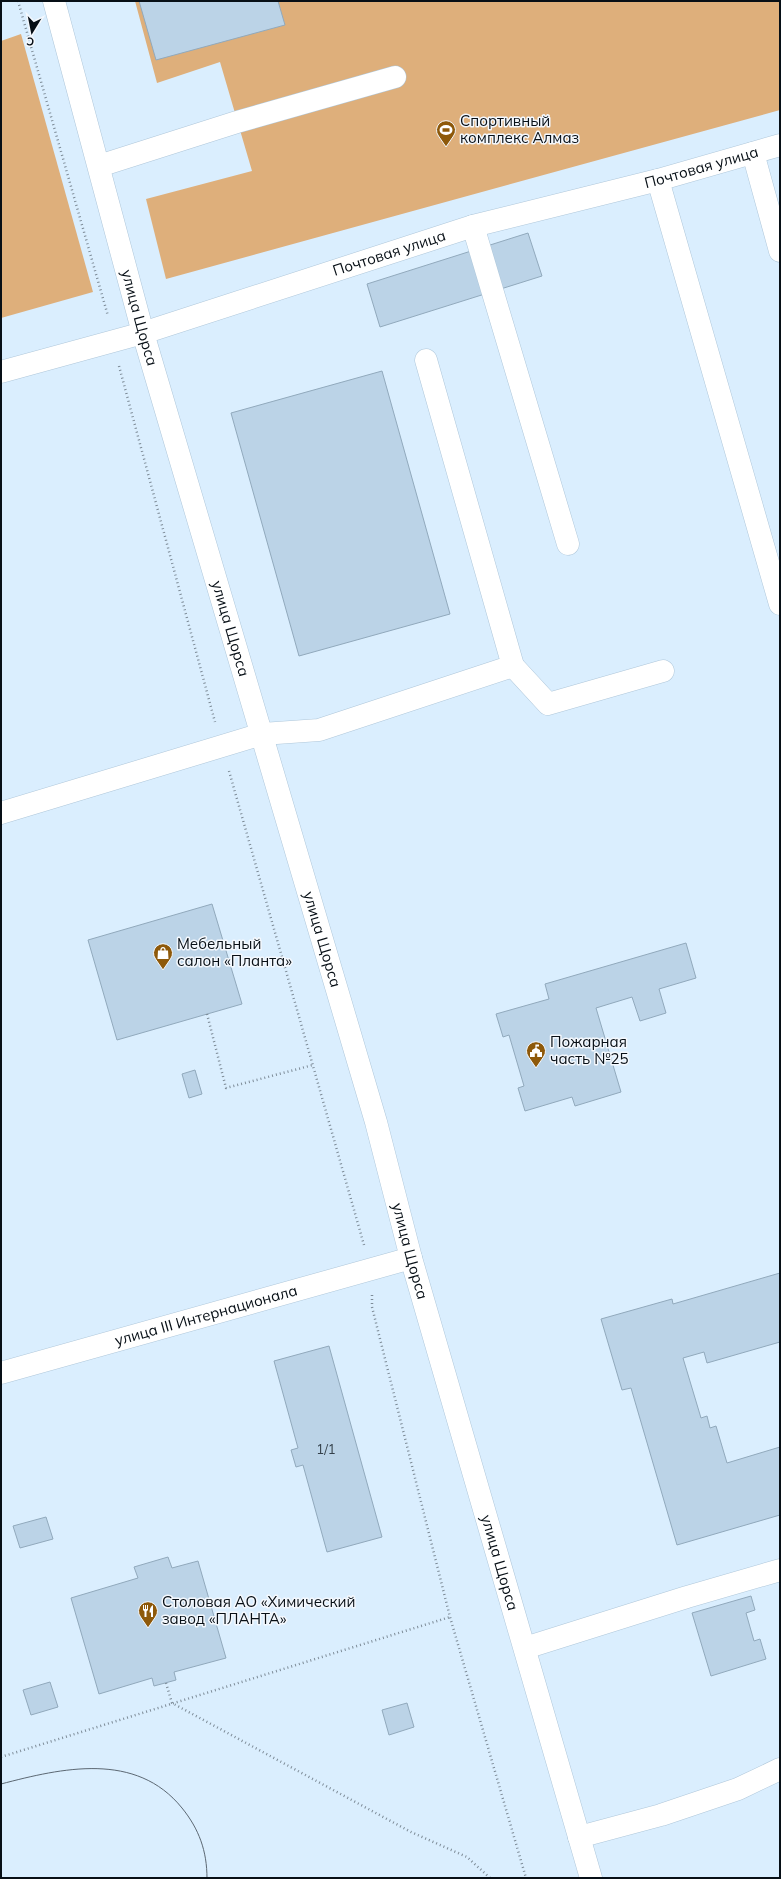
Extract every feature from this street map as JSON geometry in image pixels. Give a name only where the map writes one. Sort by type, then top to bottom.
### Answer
[{"type":"street","name":"улица Щорса","points":[[54,1],[143,333],[376,1122],[411,1258],[591,1878]]},
{"type":"street","points":[[99,166],[238,122],[396,76]]},
{"type":"street","name":"Почтовая улица","points":[[1,372],[143,333],[473,226],[658,180],[780,145]]},
{"type":"street","points":[[753,153],[780,251]]},
{"type":"street","points":[[658,180],[780,604]]},
{"type":"street","points":[[473,226],[568,544]]},
{"type":"street","points":[[426,360],[513,666],[548,704],[663,671]]},
{"type":"street","points":[[1,813],[221,745],[262,734],[319,730],[513,666]]},
{"type":"street","name":"улица III Интернационала","points":[[1,1373],[411,1258]]},
{"type":"street","points":[[525,1648],[687,1597],[780,1570]]},
{"type":"street","points":[[579,1837],[661,1815],[738,1789],[780,1769]]},
{"type":"path","points":[[18,1],[109,320],[112,342],[221,745],[370,1269],[372,1307],[450,1617],[526,1878]]},
{"type":"path","points":[[207,1014],[226,1088],[313,1065]]},
{"type":"path","points":[[1,1757],[450,1617]]},
{"type":"path","points":[[166,1683],[172,1703],[411,1832],[468,1856],[490,1878]]},
{"type":"shaded area","name":"Спортивный комплекс Алмаз","points":[[135,1],[780,1],[780,110],[166,279],[146,199],[252,171],[220,62],[157,83]]},
{"type":"shaded area","points":[[21,34],[93,292],[1,318],[1,41]]},
{"type":"building","points":[[139,1],[278,1],[285,25],[156,60]]},
{"type":"building","points":[[528,233],[542,276],[380,327],[367,284]]},
{"type":"building","points":[[382,371],[450,614],[299,656],[231,413]]},
{"type":"building","points":[[212,904],[242,1004],[117,1040],[88,940]]},
{"type":"building","points":[[686,943],[696,978],[659,989],[666,1013],[640,1021],[632,997],[596,1008],[621,1092],[575,1106],[572,1097],[525,1111],[518,1088],[524,1086],[509,1035],[503,1037],[496,1014],[549,999],[545,984]]},
{"type":"building","points":[[195,1070],[202,1094],[189,1098],[182,1074]]},
{"type":"building","points":[[780,1273],[780,1342],[707,1363],[704,1352],[683,1358],[701,1418],[707,1416],[710,1428],[716,1426],[727,1463],[780,1447],[780,1515],[677,1545],[631,1388],[622,1390],[601,1319],[672,1299],[673,1304]]},
{"type":"building","points":[[329,1346],[382,1537],[327,1552],[303,1465],[296,1467],[291,1450],[298,1448],[274,1361]]},
{"type":"building","points":[[46,1517],[53,1539],[20,1548],[13,1526]]},
{"type":"building","name":"Столовая АО «Химический завод «ПЛАНТА»","points":[[168,1557],[172,1568],[198,1561],[226,1658],[174,1672],[176,1680],[154,1686],[152,1678],[99,1694],[71,1598],[138,1578],[134,1567]]},
{"type":"building","points":[[751,1596],[755,1610],[746,1613],[754,1641],[760,1639],[766,1659],[711,1676],[692,1613]]},
{"type":"building","points":[[50,1682],[58,1707],[31,1715],[23,1690]]},
{"type":"building","points":[[407,1703],[414,1727],[389,1735],[382,1710]]},
{"type":"tram line","points":[[1,1784],[49,1773],[73,1770],[97,1769],[121,1771],[143,1778],[164,1790],[188,1816],[197,1832],[204,1850],[207,1878]]},
{"type":"place","name":"Спортивный комплекс Алмаз","points":[[446,147]]},
{"type":"place","name":"Мебельный салон «Планта»","points":[[163,970]]},
{"type":"place","name":"Пожарная часть №25","points":[[536,1068]]},
{"type":"place","name":"Столовая АО «Химический завод «ПЛАНТА»","points":[[148,1628]]}]
